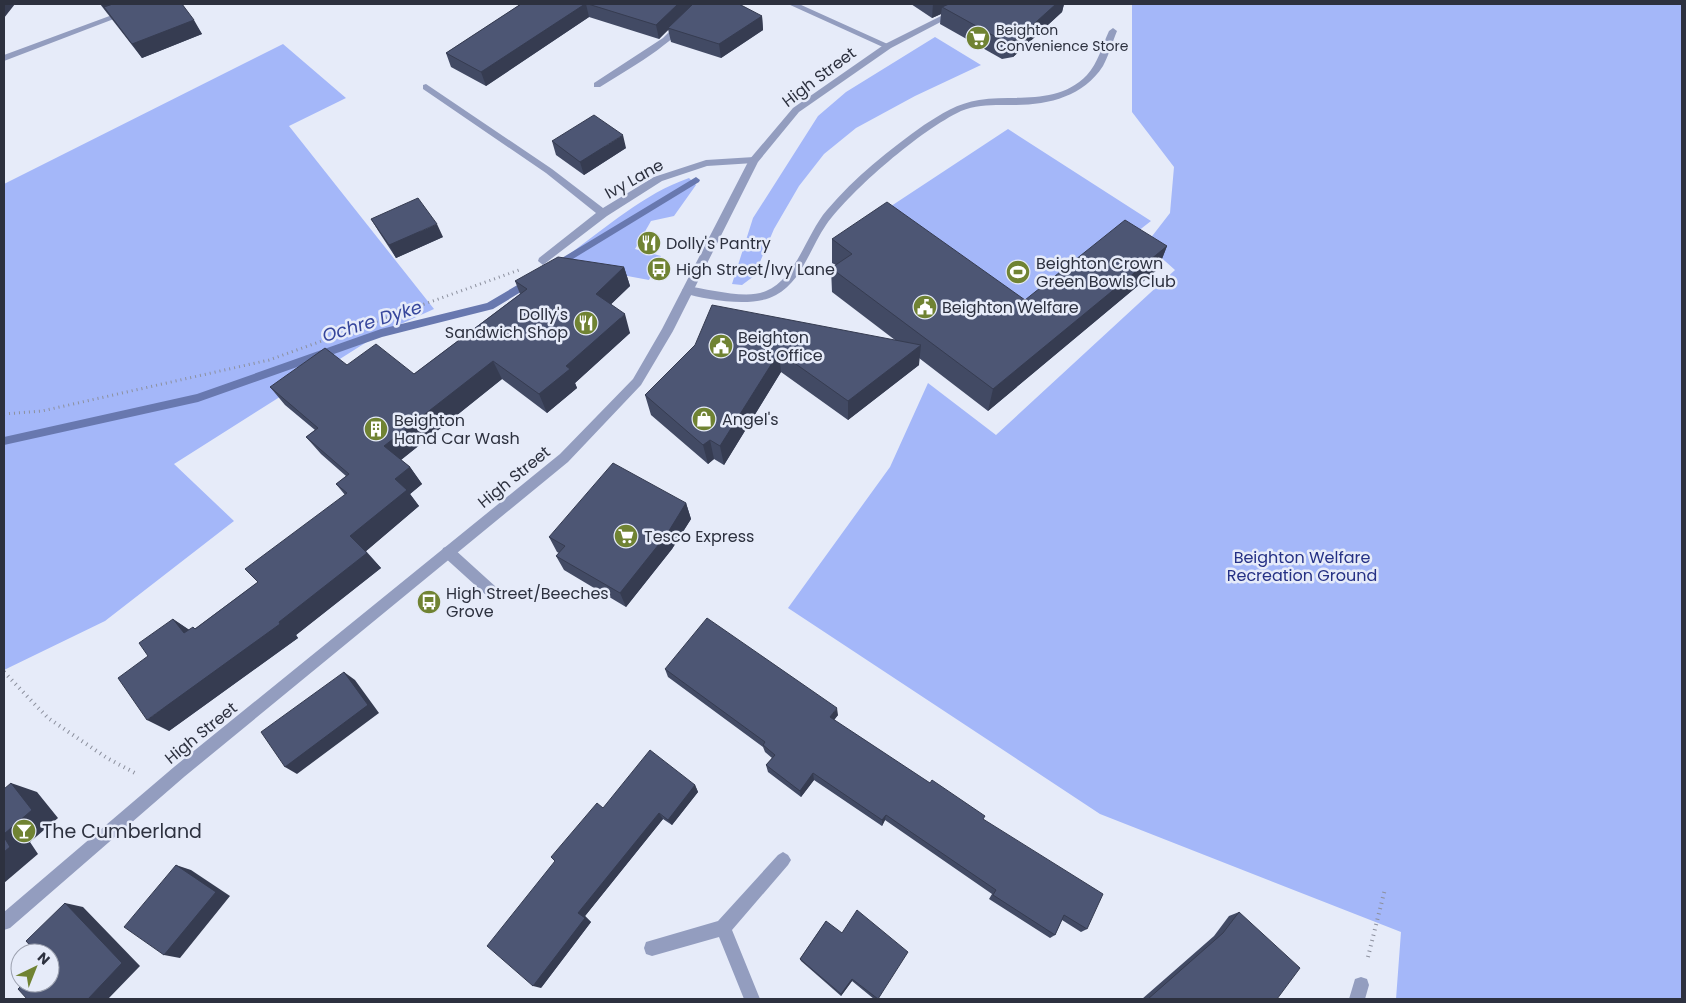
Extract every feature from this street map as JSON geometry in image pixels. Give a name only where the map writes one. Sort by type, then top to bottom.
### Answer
[{"type":"street","points":[[4,58],[149,4]]},
{"type":"street","points":[[597,85],[658,47],[692,17],[701,4]]},
{"type":"street","points":[[792,4],[888,46]]},
{"type":"street","name":"High Street","points":[[4,922],[161,788],[564,458],[637,382],[667,331],[754,160],[796,110],[888,46],[971,4]]},
{"type":"street","points":[[688,290],[740,297],[769,295],[786,283],[823,222],[852,190],[901,146],[957,110],[971,105],[988,101],[1029,102],[1059,98],[1077,87],[1098,67],[1113,31]]},
{"type":"street","points":[[426,87],[541,166],[603,213]]},
{"type":"street","name":"Ivy Lane","points":[[543,261],[603,213],[658,180],[706,163],[754,160]]},
{"type":"street","points":[[448,552],[491,591]]},
{"type":"street","points":[[652,948],[723,928],[782,860]]},
{"type":"street","points":[[723,928],[752,999]]},
{"type":"path","points":[[4,414],[42,411],[269,360],[543,261]]},
{"type":"path","points":[[4,672],[48,718],[107,758],[161,788]]},
{"type":"path","points":[[1359,992],[1385,889]]},
{"type":"green space","name":"Beighton Welfare Recreation Ground","points":[[1132,4],[1682,4],[1682,999],[1396,999],[1401,932],[1100,814],[788,608],[890,467],[928,383],[996,435],[1175,270],[1146,244],[1170,213],[1174,167],[1132,112]]},
{"type":"green space","points":[[935,37],[981,65],[915,96],[856,128],[824,154],[799,186],[774,229],[754,276],[742,285],[732,284],[753,218],[818,116],[846,92]]},
{"type":"green space","points":[[283,44],[346,98],[289,126],[434,309],[381,333],[174,464],[234,521],[105,621],[4,670],[4,184]]},
{"type":"green space","name":"Beighton Crown Green Bowls Club","points":[[1008,129],[1151,221],[1020,323],[876,216]]},
{"type":"green space","points":[[689,178],[696,185],[674,216],[651,221],[635,249],[661,256],[649,280],[557,263],[620,216],[654,194]]},
{"type":"building","points":[[113,4],[182,4],[194,20],[132,44],[104,7]]},
{"type":"building","points":[[521,4],[585,4],[481,72],[446,53]]},
{"type":"building","points":[[588,4],[678,4],[656,25]]},
{"type":"building","points":[[693,4],[739,4],[762,16],[719,44],[668,28]]},
{"type":"building","points":[[949,4],[1056,4],[1016,40],[1005,42],[942,7]]},
{"type":"building","points":[[594,115],[623,135],[580,162],[552,141]]},
{"type":"building","points":[[418,198],[437,224],[389,245],[371,219]]},
{"type":"building","name":"Beighton Welfare","points":[[887,202],[1025,300],[1125,220],[1167,246],[993,389],[831,268],[852,254],[832,239]]},
{"type":"building","points":[[558,257],[624,267],[596,294],[625,314],[566,366],[570,369],[539,394],[493,361],[384,446],[410,467],[395,479],[407,490],[350,536],[367,553],[279,622],[280,624],[147,720],[118,678],[148,656],[139,643],[173,619],[184,633],[193,627],[195,629],[258,582],[245,569],[347,493],[336,484],[349,474],[306,437],[318,428],[270,387],[325,348],[347,365],[376,344],[414,374],[527,289],[515,281]]},
{"type":"building","points":[[712,305],[921,345],[848,401],[779,352],[720,446],[710,440],[703,445],[645,395],[695,345]]},
{"type":"building","name":"Tesco Express","points":[[613,463],[686,503],[667,534],[620,593],[556,556],[565,546],[549,537]]},
{"type":"building","points":[[707,618],[837,708],[830,717],[930,783],[932,780],[985,816],[983,819],[1103,894],[1087,929],[1064,915],[1055,935],[993,895],[996,890],[886,815],[882,820],[813,773],[800,791],[766,765],[775,755],[763,745],[765,742],[665,669]]},
{"type":"building","points":[[344,672],[368,705],[285,767],[261,732]]},
{"type":"building","points":[[650,750],[695,785],[668,820],[659,813],[578,913],[585,918],[533,986],[487,946],[555,861],[551,857],[597,803],[603,808]]},
{"type":"building","points":[[11,783],[32,810],[4,834],[4,789]]},
{"type":"building","points":[[4,837],[10,847],[4,852]]},
{"type":"building","points":[[176,865],[216,892],[164,955],[124,927]]},
{"type":"building","points":[[65,903],[122,963],[88,999],[27,999],[22,993],[60,993],[60,943],[28,943],[26,941]]},
{"type":"building","points":[[857,910],[908,952],[878,999],[852,979],[841,994],[800,959],[826,921],[842,933]]},
{"type":"building","points":[[1239,912],[1300,968],[1277,999],[1148,999],[1223,933]]},
{"type":"waterway","name":"Ochre Dyke","points":[[555,266],[696,180]]},
{"type":"waterway","name":"Ochre Dyke","points":[[4,441],[198,398],[381,333],[490,306],[531,281]]},
{"type":"place","name":"Beighton Convenience Store","points":[[978,38]]},
{"type":"place","name":"Dolly's Pantry","points":[[649,243]]},
{"type":"place","name":"High Street/Ivy Lane","points":[[659,269]]},
{"type":"place","name":"Beighton Crown Green Bowls Club","points":[[1018,272]]},
{"type":"place","name":"Beighton Welfare","points":[[925,307]]},
{"type":"place","name":"Dolly's Sandwich Shop","points":[[586,323]]},
{"type":"place","name":"Beighton Post Office","points":[[721,346]]},
{"type":"place","name":"Angel's","points":[[704,419]]},
{"type":"place","name":"Beighton Hand Car Wash","points":[[376,429]]},
{"type":"place","name":"Tesco Express","points":[[626,536]]},
{"type":"place","name":"High Street/Beeches Grove","points":[[429,602]]},
{"type":"place","name":"The Cumberland","points":[[24,831]]}]
